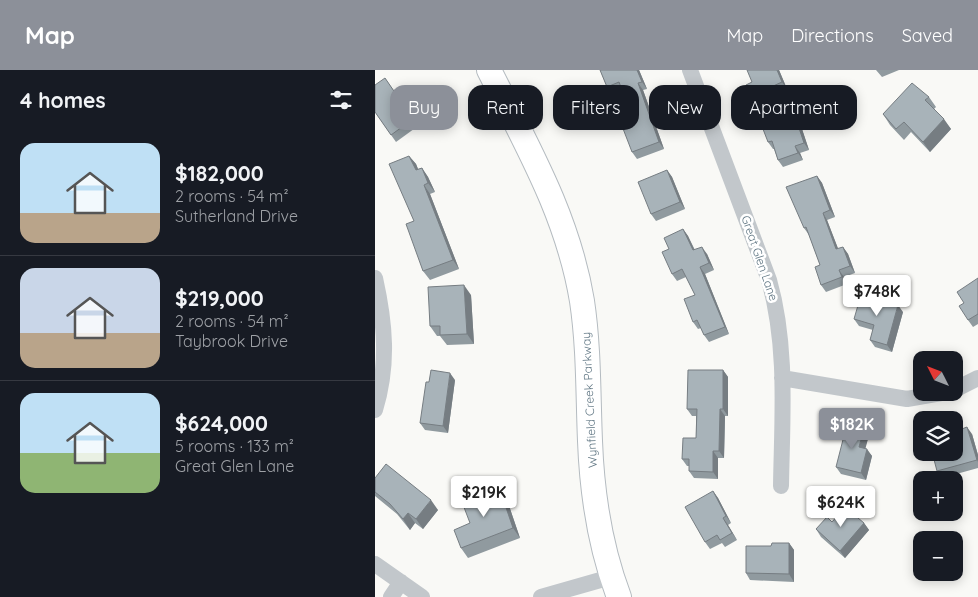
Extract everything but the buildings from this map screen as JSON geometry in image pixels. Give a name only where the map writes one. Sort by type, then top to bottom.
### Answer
[{"type":"street","name":"Wynfield Creek Parkway","points":[[489,70],[545,180],[558,212],[575,266],[587,336],[590,442],[594,493],[601,538],[615,587]]},
{"type":"street","name":"Great Glen Lane","points":[[691,70],[769,280],[778,310],[782,378],[781,486]]},
{"type":"street","points":[[375,278],[384,316],[385,342],[375,410]]},
{"type":"street","points":[[782,378],[907,399],[913,398]]},
{"type":"street","points":[[963,386],[978,378]]},
{"type":"street","points":[[375,564],[422,597]]},
{"type":"street","points":[[391,597],[401,582]]},
{"type":"street","points":[[541,597],[615,587]]}]
